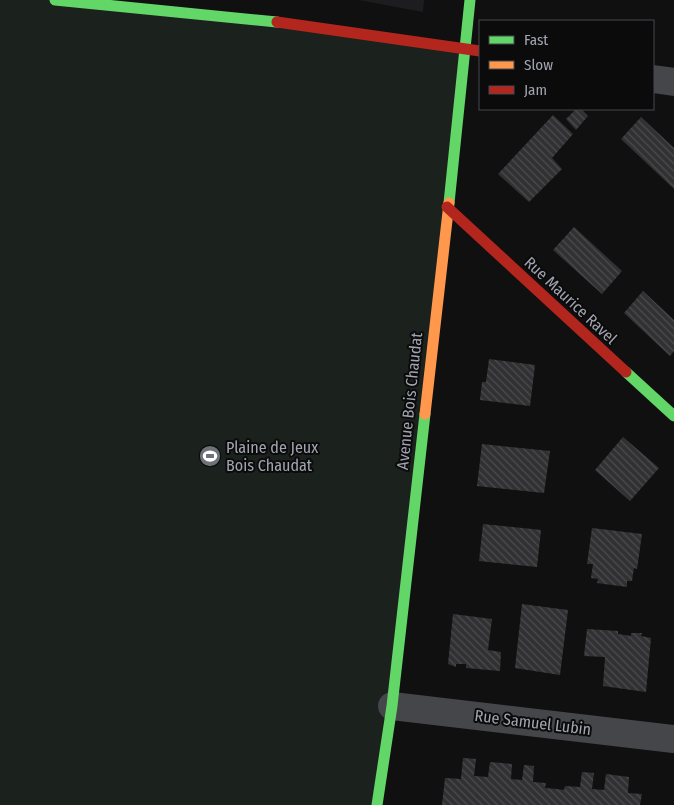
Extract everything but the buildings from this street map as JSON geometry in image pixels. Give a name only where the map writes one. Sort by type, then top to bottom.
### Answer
[{"type":"street","points":[[55,0],[248,18],[479,51]]},
{"type":"street","name":"Avenue Bois Chaudat","points":[[377,805],[392,706],[470,0]]},
{"type":"street","points":[[654,79],[674,82]]},
{"type":"street","name":"Rue Maurice Ravel","points":[[447,207],[674,416]]},
{"type":"street","name":"Rue Samuel Lubin","points":[[392,706],[674,739]]},
{"type":"shaded area","name":"Plaine de Jeux Bois Chaudat","points":[[0,0],[55,0],[466,49],[377,805],[0,805]]},
{"type":"shaded area","points":[[359,0],[424,0],[423,12]]},
{"type":"traffic: fast","points":[[55,0],[277,22]]},
{"type":"traffic: fast","points":[[449,203],[470,0]]},
{"type":"traffic: fast","points":[[626,372],[674,416]]},
{"type":"traffic: fast","points":[[377,805],[392,706],[425,414]]},
{"type":"traffic: slow","points":[[425,414],[449,203]]},
{"type":"traffic: jam","points":[[277,22],[479,51]]},
{"type":"traffic: jam","points":[[447,207],[626,372]]},
{"type":"place","name":"Plaine de Jeux Bois Chaudat","points":[[210,456]]}]
